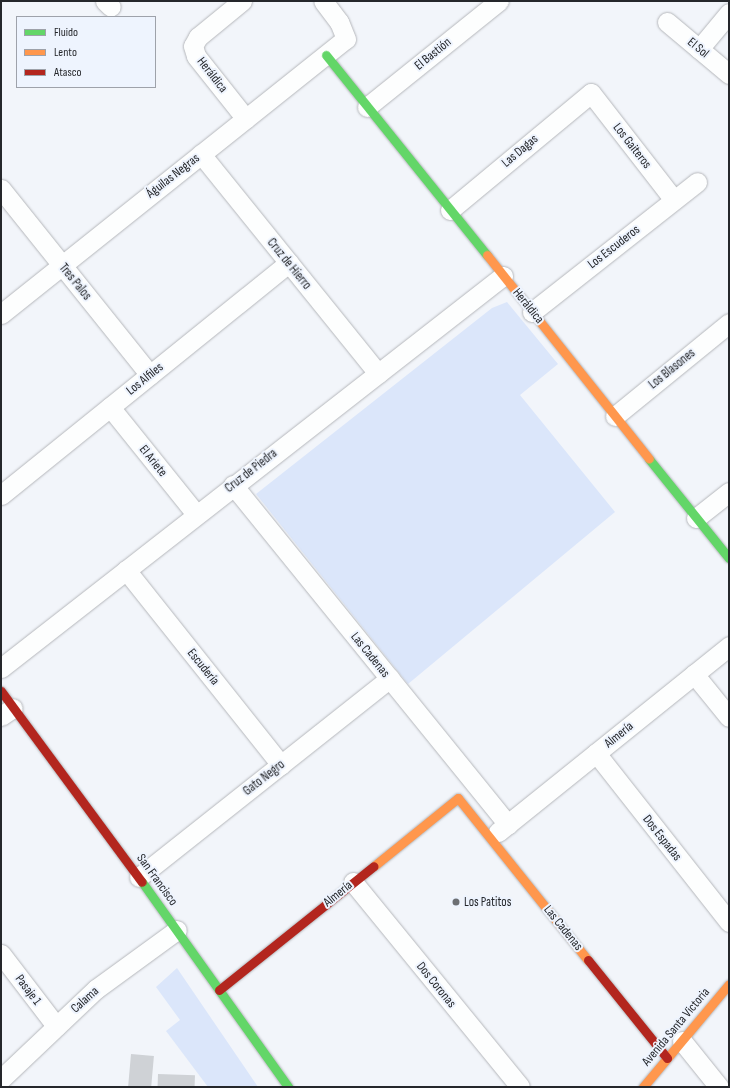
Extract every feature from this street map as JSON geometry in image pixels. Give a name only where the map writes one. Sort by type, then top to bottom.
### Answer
[{"type":"street","name":"Heráldica","points":[[242,1],[198,37],[193,46],[196,56],[246,119]]},
{"type":"street","name":"Águilas Negras","points":[[1,314],[346,39],[339,22],[323,1]]},
{"type":"street","name":"El Bastión","points":[[367,107],[499,1]]},
{"type":"street","points":[[699,48],[729,13]]},
{"type":"street","name":"El Sol","points":[[667,22],[729,74]]},
{"type":"street","name":"Heráldica","points":[[326,55],[729,558]]},
{"type":"street","name":"Los Gaiteros","points":[[590,93],[674,200]]},
{"type":"street","name":"Las Dagas","points":[[450,210],[590,93]]},
{"type":"street","name":"Cruz de Hierro","points":[[201,154],[378,373]]},
{"type":"street","name":"Los Escuderos","points":[[532,312],[696,182]]},
{"type":"street","name":"Tres Palos","points":[[1,189],[150,375]]},
{"type":"street","name":"Los Alfiles","points":[[1,495],[289,263]]},
{"type":"street","name":"Cruz de Piedra","points":[[1,668],[233,485],[503,276]]},
{"type":"street","name":"Los Blasones","points":[[615,416],[729,323]]},
{"type":"street","name":"El Ariete","points":[[110,407],[196,514]]},
{"type":"street","name":"Las Cadenas","points":[[233,485],[508,824]]},
{"type":"street","points":[[696,518],[729,492]]},
{"type":"street","name":"Escudería","points":[[126,570],[281,764]]},
{"type":"street","name":"Almería","points":[[490,838],[729,646]]},
{"type":"street","points":[[694,674],[729,717]]},
{"type":"street","name":"Gato Negro","points":[[139,877],[390,678]]},
{"type":"street","name":"San Francisco","points":[[1,691],[7,712],[139,877],[288,1087]]},
{"type":"street","name":"Dos Espadas","points":[[596,753],[729,922]]},
{"type":"street","name":"Las Cadenas","points":[[458,798],[667,1058]]},
{"type":"street","name":"Almería","points":[[219,990],[458,798]]},
{"type":"street","name":"Dos Coronas","points":[[353,882],[520,1087]]},
{"type":"street","name":"Calama","points":[[1,1079],[96,989],[177,930]]},
{"type":"street","name":"Pasaje 1","points":[[1,954],[56,1026]]},
{"type":"street","name":"Avenida Santa Victoria","points":[[643,1087],[729,984]]},
{"type":"street","points":[[682,1041],[719,1087]]},
{"type":"shaded area","points":[[507,302],[558,364],[520,395],[615,512],[408,684],[256,494],[492,308]]},
{"type":"shaded area","points":[[177,968],[258,1087],[208,1087],[166,1031],[180,1020],[156,987]]},
{"type":"building","points":[[131,1054],[154,1056],[151,1087],[128,1087]]},
{"type":"building","points":[[158,1074],[195,1075],[195,1087],[158,1087]]},
{"type":"traffic: fast","points":[[326,55],[487,255]]},
{"type":"traffic: fast","points":[[649,459],[729,558]]},
{"type":"traffic: fast","points":[[142,882],[288,1087]]},
{"type":"traffic: slow","points":[[487,255],[649,459]]},
{"type":"traffic: slow","points":[[374,866],[458,798],[588,960]]},
{"type":"traffic: slow","points":[[643,1087],[729,984]]},
{"type":"traffic: jam","points":[[1,691],[142,882]]},
{"type":"traffic: jam","points":[[219,990],[374,866]]},
{"type":"traffic: jam","points":[[588,960],[667,1058]]},
{"type":"place","name":"Los Patitos","points":[[456,902]]}]
